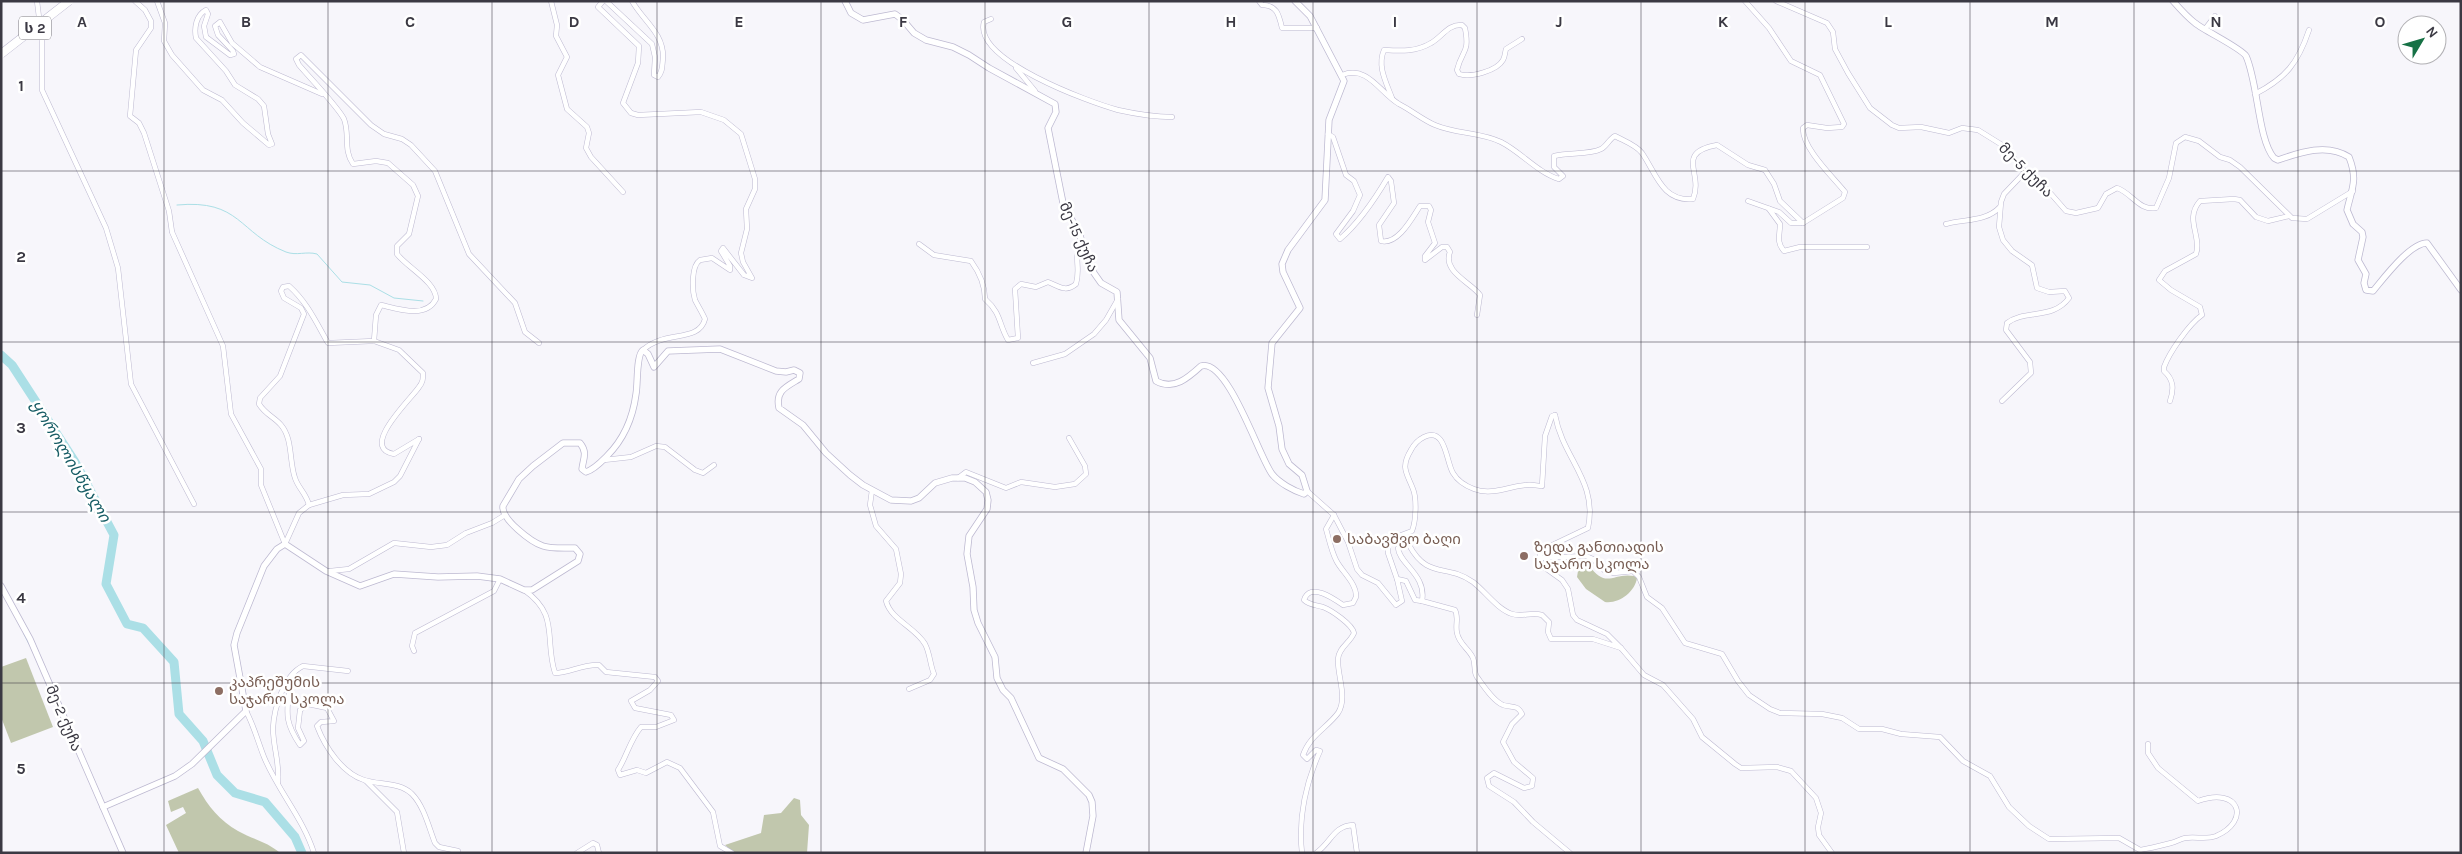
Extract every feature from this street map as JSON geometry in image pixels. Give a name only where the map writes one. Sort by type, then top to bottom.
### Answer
[{"type":"highway","name":"ს 2","points":[[1,54],[69,1]]},
{"type":"street","points":[[36,1],[42,42],[42,90],[106,228],[118,268],[131,384],[194,504]]},
{"type":"street","points":[[135,1],[145,10],[151,21],[151,28],[136,50],[130,116],[139,123],[144,132],[169,211],[172,232],[223,346],[231,414],[261,469],[261,485],[285,544],[326,571],[360,586],[394,574],[438,577],[477,576],[500,579],[524,590],[538,603],[549,623],[552,664],[555,674],[587,665],[598,665],[606,672],[622,672],[655,677],[658,681],[655,686],[631,701],[632,704],[635,708],[671,715],[674,720],[656,727],[641,727],[634,735],[618,770],[620,775],[637,770],[646,773],[667,762],[680,768],[713,812],[720,846],[732,853]]},
{"type":"street","points":[[157,1],[165,23],[164,41],[172,55],[203,90],[222,100],[243,123],[269,145],[272,144],[268,134],[264,106],[258,99],[235,85],[226,71],[196,38],[196,24],[201,13],[206,10],[208,14],[204,26],[206,37],[230,55],[234,54],[233,51],[217,32],[215,26],[220,22],[232,43],[260,67],[322,94]]},
{"type":"street","points":[[550,1],[557,25],[556,36],[567,57],[558,75],[567,109],[587,127],[589,133],[586,148],[591,157],[623,192]]},
{"type":"street","points":[[524,590],[537,587],[571,566],[578,561],[580,554],[575,548],[541,546],[516,528],[505,516],[503,506],[519,479],[563,443],[580,443],[582,445],[585,455],[582,466],[584,471],[594,468],[604,460],[620,441],[630,423],[636,395],[638,355],[664,338],[693,334],[700,329],[704,319],[695,298],[696,262],[705,258],[712,258],[730,270],[730,266],[721,251],[723,248],[744,275],[752,278],[743,262],[741,253],[747,230],[746,209],[755,188],[755,179],[741,134],[724,120],[701,112],[638,115],[626,108],[623,102],[626,90],[638,63],[639,46],[598,7],[604,1],[652,44],[655,57],[654,75],[658,77],[663,64],[660,40],[632,1]]},
{"type":"street","name":"მე-15 ქუჩა","points":[[844,1],[850,13],[857,18],[874,19],[889,13],[895,14],[914,33],[926,40],[953,47],[970,55],[1055,104],[1056,112],[1048,128],[1061,200],[1066,213],[1079,231],[1086,259],[1094,273],[1101,284],[1116,290],[1118,298]]},
{"type":"street","points":[[1259,1],[1262,5],[1270,5],[1275,8],[1282,28],[1317,28]]},
{"type":"street","points":[[1295,1],[1307,12],[1317,28],[1344,81],[1331,112],[1325,200],[1288,250],[1282,264],[1282,272],[1300,308],[1272,343],[1268,394],[1279,426],[1282,448],[1289,464],[1302,476],[1307,491],[1334,515],[1348,542],[1357,569],[1362,575],[1378,583],[1396,606],[1402,601],[1386,546],[1388,540],[1412,531],[1415,524],[1414,490],[1406,477],[1405,461],[1414,444],[1428,435],[1436,436],[1442,441],[1452,472],[1464,484],[1475,489],[1489,492],[1529,484],[1542,486],[1545,436],[1552,416],[1556,415],[1560,435],[1584,482],[1592,508],[1588,528],[1540,552],[1541,565],[1562,580],[1568,589],[1573,615],[1577,620],[1607,634],[1644,674],[1663,685],[1693,720],[1702,737],[1741,768],[1777,767],[1790,771],[1816,798],[1821,813],[1818,827],[1819,835],[1832,853]]},
{"type":"street","points":[[1745,1],[1769,28],[1791,61],[1820,75],[1844,124],[1842,127],[1827,128],[1807,125],[1803,128],[1803,133],[1822,166],[1845,192],[1843,198],[1803,223],[1791,223],[1779,212],[1748,201]]},
{"type":"street","name":"მე-5 ქუჩა","points":[[1776,1],[1827,23],[1832,32],[1835,49],[1870,108],[1892,125],[1899,128],[1921,127],[1949,132],[1962,128],[1978,130],[2002,143],[2025,172],[2045,187],[2066,211],[2076,213],[2098,208],[2106,194],[2118,188],[2124,190],[2143,207],[2154,209],[2169,178],[2176,143],[2181,139],[2189,138],[2240,167],[2289,216]]},
{"type":"street","points":[[2173,1],[2194,22],[2244,54],[2253,76],[2254,94],[2266,147],[2274,158],[2278,160],[2316,149],[2332,150],[2349,157],[2354,170],[2354,190],[2347,210],[2353,224],[2362,232],[2363,237],[2358,260],[2366,274],[2364,283],[2366,290],[2373,290],[2410,251],[2421,243],[2426,243],[2461,290]]},
{"type":"street","points":[[2204,29],[2215,16]]},
{"type":"street","points":[[991,19],[984,22],[982,29],[986,41],[1015,66],[1037,94]]},
{"type":"street","points":[[1393,99],[1381,68],[1380,59],[1384,50],[1407,52],[1430,44],[1452,26],[1462,25],[1465,28],[1467,46],[1457,70],[1463,76],[1474,75],[1498,66],[1503,60],[1506,49],[1522,39]]},
{"type":"street","points":[[2254,94],[2275,84],[2296,63],[2310,30]]},
{"type":"street","points":[[374,341],[376,315],[381,305],[403,310],[426,310],[432,306],[436,299],[432,286],[397,254],[397,246],[409,234],[418,196],[413,185],[388,163],[376,161],[353,164],[348,157],[347,132],[344,118],[299,65],[296,59],[301,55],[371,125],[384,134],[402,139],[421,154],[434,171],[470,254],[516,303],[525,332],[539,343]]},
{"type":"street","points":[[1015,66],[1088,100],[1118,110],[1172,117]]},
{"type":"street","points":[[1342,75],[1353,71],[1363,74],[1393,99],[1436,126],[1498,141],[1512,148],[1551,176],[1559,178],[1563,176],[1554,167],[1554,156],[1568,152],[1590,152],[1602,149],[1615,136],[1641,152],[1663,188],[1682,200],[1693,198],[1695,172],[1691,162],[1695,154],[1705,147],[1717,145],[1748,165],[1765,170],[1774,184],[1780,201],[1803,223]]},
{"type":"street","points":[[1328,134],[1334,137],[1346,175],[1354,181],[1360,195],[1353,210],[1336,234],[1340,239],[1349,232],[1388,177],[1391,181],[1394,203],[1379,225],[1381,241],[1386,242],[1394,239],[1407,226],[1420,206],[1429,206],[1431,210],[1428,222],[1435,243],[1424,256],[1425,260],[1442,247],[1447,247],[1450,252],[1447,259],[1449,265],[1470,288],[1477,290],[1480,295],[1477,315]]},
{"type":"street","points":[[2002,400],[2031,373],[2030,362],[2006,330],[2007,322],[2016,318],[2042,314],[2066,302],[2069,298],[2065,291],[2049,292],[2037,288],[2032,265],[2012,251],[2003,240],[1999,227],[2004,194],[2025,172]]},
{"type":"street","points":[[2170,401],[2174,391],[2170,376],[2164,371],[2164,367],[2177,344],[2194,321],[2202,315],[2200,306],[2171,290],[2159,280],[2166,271],[2196,254],[2198,239],[2192,228],[2195,206],[2200,201],[2234,199],[2240,200],[2256,217],[2268,221],[2289,216],[2292,218],[2308,219],[2354,190]]},
{"type":"street","points":[[1946,224],[1966,219],[1989,217],[2001,206]]},
{"type":"street","points":[[1769,209],[1780,224],[1779,246],[1784,251],[1800,247],[1867,247]]},
{"type":"street","points":[[919,244],[934,255],[971,261],[977,269],[985,290],[985,298],[996,308],[1003,332],[1008,340],[1018,338],[1015,289],[1021,284],[1036,287],[1048,282],[1064,289],[1071,288],[1076,284],[1078,276],[1076,254],[1081,240]]},
{"type":"street","points":[[308,505],[306,494],[295,480],[289,444],[283,426],[263,412],[259,404],[260,398],[280,376],[304,314],[302,308],[284,298],[281,291],[283,287],[289,286],[298,294],[317,320],[328,342],[374,341],[399,350],[423,373],[423,381],[418,390],[394,416],[384,437],[383,445],[386,451],[394,454],[418,439],[400,476],[394,482],[369,494],[343,495],[308,505],[299,513],[285,544],[277,549],[264,566],[236,639],[235,655],[246,711],[259,738],[264,757],[309,838],[314,853]]},
{"type":"street","points":[[1118,298],[1119,320],[1150,358],[1156,381],[1164,384],[1180,382],[1187,380],[1201,366],[1208,366],[1213,369],[1227,386],[1259,444],[1270,472],[1276,479],[1296,491],[1304,494],[1307,491]]},
{"type":"street","points":[[1033,363],[1065,354],[1094,334],[1106,320],[1118,298]]},
{"type":"street","points":[[643,350],[648,354],[654,367],[668,351],[720,349],[776,371],[797,371],[801,377],[780,393],[777,399],[779,408],[803,424],[835,461],[872,490],[891,500],[911,501],[919,498],[935,484],[958,478],[966,472],[1006,488],[1021,482],[1056,487],[1075,484],[1086,474],[1085,466],[1069,438]]},
{"type":"street","points":[[604,460],[632,457],[656,446],[672,450],[695,470],[703,473],[714,465]]},
{"type":"street","points":[[958,478],[975,482],[986,492],[988,500],[987,509],[974,526],[967,544],[967,559],[978,623],[995,657],[1000,685],[1011,698],[1039,758],[1063,770],[1089,795],[1092,802],[1093,816],[1086,853]]},
{"type":"street","points":[[872,490],[870,505],[876,526],[896,549],[901,574],[900,583],[886,604],[889,610],[913,629],[926,646],[934,674],[930,680],[909,689]]},
{"type":"street","points":[[1302,853],[1302,812],[1309,781],[1320,751],[1316,750],[1307,759],[1304,755],[1306,746],[1315,734],[1339,711],[1342,691],[1338,657],[1341,648],[1354,633],[1349,624],[1325,608],[1306,603],[1304,600],[1308,593],[1312,592],[1326,594],[1343,605],[1353,603],[1356,597],[1354,587],[1336,560],[1331,548],[1326,529],[1334,515]]},
{"type":"street","points":[[326,571],[349,569],[394,543],[431,547],[447,545],[466,533],[505,516]]},
{"type":"street","points":[[1422,601],[1419,581],[1398,553],[1398,548],[1402,544],[1410,545],[1417,558],[1425,565],[1459,574],[1473,581],[1509,613],[1542,615],[1549,622],[1548,632],[1551,639],[1593,639],[1621,648]]},
{"type":"street","points":[[1540,558],[1586,556],[1593,559],[1604,570],[1614,573],[1629,571],[1636,573],[1647,597],[1662,608],[1684,643],[1722,654],[1749,695],[1770,709],[1780,713],[1822,714],[1842,718],[1859,729],[1882,729],[1901,734],[1940,737],[1963,761],[1990,776],[2009,807],[2029,826],[2049,839],[2119,838],[2140,850],[2172,843],[2183,838],[2215,837],[2232,824],[2237,812],[2236,805],[2228,798],[2219,796],[2198,800],[2158,768],[2148,753],[2148,744]]},
{"type":"street","points":[[414,651],[412,646],[415,634],[494,591],[500,579]]},
{"type":"street","points":[[1397,579],[1406,580],[1415,600],[1455,610],[1458,614],[1457,634],[1460,642],[1473,657],[1476,676],[1498,702],[1505,706],[1514,705],[1519,708],[1522,714],[1512,724],[1503,742],[1514,762],[1533,778],[1532,786],[1524,788],[1494,773],[1486,778],[1486,782],[1520,808],[1533,822],[1570,853]]},
{"type":"street","name":"მე-2 ქუჩა","points":[[1,586],[30,638],[123,853]]},
{"type":"street","points":[[278,782],[279,768],[273,728],[276,712],[285,687],[297,670],[303,666],[348,671]]},
{"type":"street","points":[[285,687],[289,692],[286,707],[288,720],[300,745],[304,740],[298,728],[300,710],[308,704],[327,708],[334,720],[318,724],[321,737],[336,759],[366,780],[397,812],[404,853]]},
{"type":"street","points":[[103,807],[176,776],[217,741],[246,711]]},
{"type":"street","points":[[366,780],[393,785],[411,793],[417,800],[435,843],[439,847],[458,851]]},
{"type":"street","points":[[1316,853],[1323,848],[1336,830],[1344,825],[1353,825],[1357,853]]},
{"type":"street","points":[[577,853],[593,843],[597,845],[599,853]]},
{"type":"green space","points":[[1589,565],[1600,577],[1634,576],[1637,578],[1636,583],[1626,596],[1616,601],[1605,602],[1586,589],[1577,577],[1578,571]]},
{"type":"green space","points":[[26,658],[53,727],[11,743],[1,717],[1,667]]},
{"type":"green space","points":[[198,788],[210,807],[226,823],[280,853],[179,853],[166,825],[186,813],[183,807],[171,812],[168,801]]},
{"type":"green space","points":[[794,798],[800,800],[801,815],[809,825],[807,853],[734,853],[725,845],[761,833],[764,815],[781,813]]},
{"type":"waterway","points":[[177,205],[214,207],[227,212],[258,236],[286,252],[317,254],[342,282],[370,285],[394,298],[423,301]]},
{"type":"waterway","name":"ყოროლისწყალი","points":[[1,355],[12,365],[75,462],[114,535],[106,584],[127,624],[143,628],[174,662],[179,714],[203,741],[217,775],[235,793],[265,802],[295,837],[302,853]]},
{"type":"waterway","points":[[24,634],[29,644]]},
{"type":"place","name":"საბავშვო ბაღი","points":[[1337,539]]},
{"type":"place","name":"ზედა განთიადის საჯარო სკოლა","points":[[1524,556]]},
{"type":"place","name":"კაპრეშუმის საჯარო სკოლა","points":[[219,691]]}]
